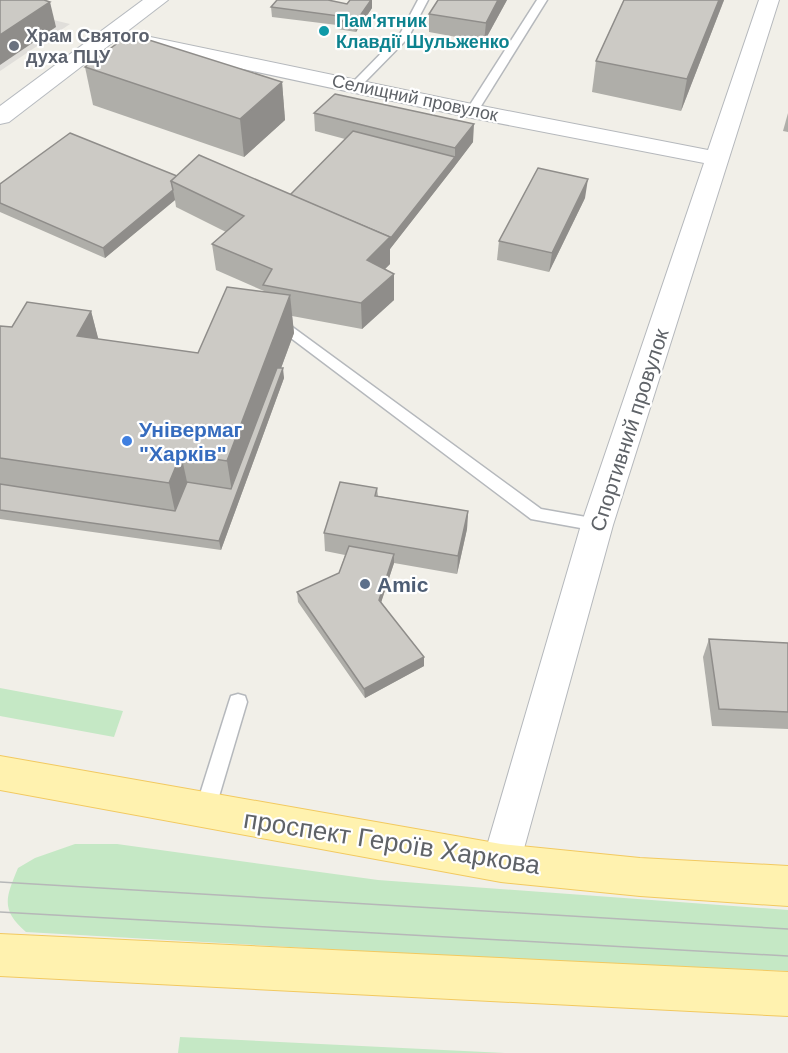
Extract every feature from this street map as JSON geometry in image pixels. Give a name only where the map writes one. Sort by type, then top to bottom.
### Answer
[{"type":"main road","points":[[0,117],[157,0]]},
{"type":"main road","name":"проспект Героїв Харкова","points":[[0,773],[501,863],[640,877],[788,886]]},
{"type":"main road","points":[[0,955],[788,994]]},
{"type":"street","name":"Спортивний провулок","points":[[501,863],[597,525],[719,159],[769,0]]},
{"type":"street","name":"Селищний провулок","points":[[112,35],[472,111],[719,159]]},
{"type":"lane","points":[[356,86],[385,59],[417,17],[423,0]]},
{"type":"lane","points":[[472,111],[542,0]]},
{"type":"lane","points":[[275,319],[537,515],[597,525]]},
{"type":"lane","points":[[205,810],[238,702]]},
{"type":"shaded area","name":"Храм Святого духа ПЦУ","points":[[0,7],[70,24],[0,71]]},
{"type":"green space","points":[[0,688],[123,711],[114,737],[0,716]]},
{"type":"green space","points":[[75,844],[117,844],[378,880],[788,910],[788,971],[502,959],[26,932],[12,917],[8,903],[8,895],[18,868],[35,858]]},
{"type":"green space","points":[[180,1037],[505,1053],[178,1053]]},
{"type":"building","points":[[0,0],[44,0],[50,2],[0,35]]},
{"type":"building","points":[[277,0],[328,0],[347,4],[350,0],[371,0],[355,23],[336,20],[339,16],[271,7]]},
{"type":"building","points":[[438,0],[498,0],[486,23],[429,14]]},
{"type":"building","points":[[624,0],[719,0],[687,79],[596,61]]},
{"type":"building","points":[[130,34],[282,82],[240,119],[85,67]]},
{"type":"building","points":[[335,94],[474,124],[455,148],[314,113]]},
{"type":"building","points":[[353,131],[455,157],[390,239],[390,237],[290,195]]},
{"type":"building","points":[[70,133],[177,176],[171,181],[173,190],[103,248],[0,203],[0,184]]},
{"type":"building","points":[[199,155],[390,237],[367,260],[394,274],[361,303],[263,285],[272,269],[212,244],[244,216],[171,181]]},
{"type":"building","points":[[538,168],[588,179],[552,253],[499,241]]},
{"type":"building","name":"Універмаг \"Харків\"","points":[[227,287],[290,295],[227,461],[181,454],[169,483],[0,458],[0,326],[12,327],[27,302],[91,311],[77,336],[198,353]]},
{"type":"building","points":[[277,368],[283,368],[219,541],[0,510],[0,484],[175,511],[187,482],[231,489]]},
{"type":"building","points":[[340,482],[377,488],[375,496],[468,511],[458,556],[324,533]]},
{"type":"building","points":[[349,546],[394,554],[379,600],[424,657],[364,689],[297,592],[339,573]]},
{"type":"building","points":[[709,639],[788,643],[788,712],[719,709]]},
{"type":"tram line","points":[[0,882],[788,929]]},
{"type":"tram line","points":[[0,912],[788,956]]},
{"type":"place","name":"Пам'ятник Клавдії Шульженко","points":[[324,31]]},
{"type":"place","name":"Храм Святого духа ПЦУ","points":[[14,46]]},
{"type":"place","name":"Універмаг \"Харків\"","points":[[127,441]]},
{"type":"place","name":"Amic","points":[[365,584]]}]
